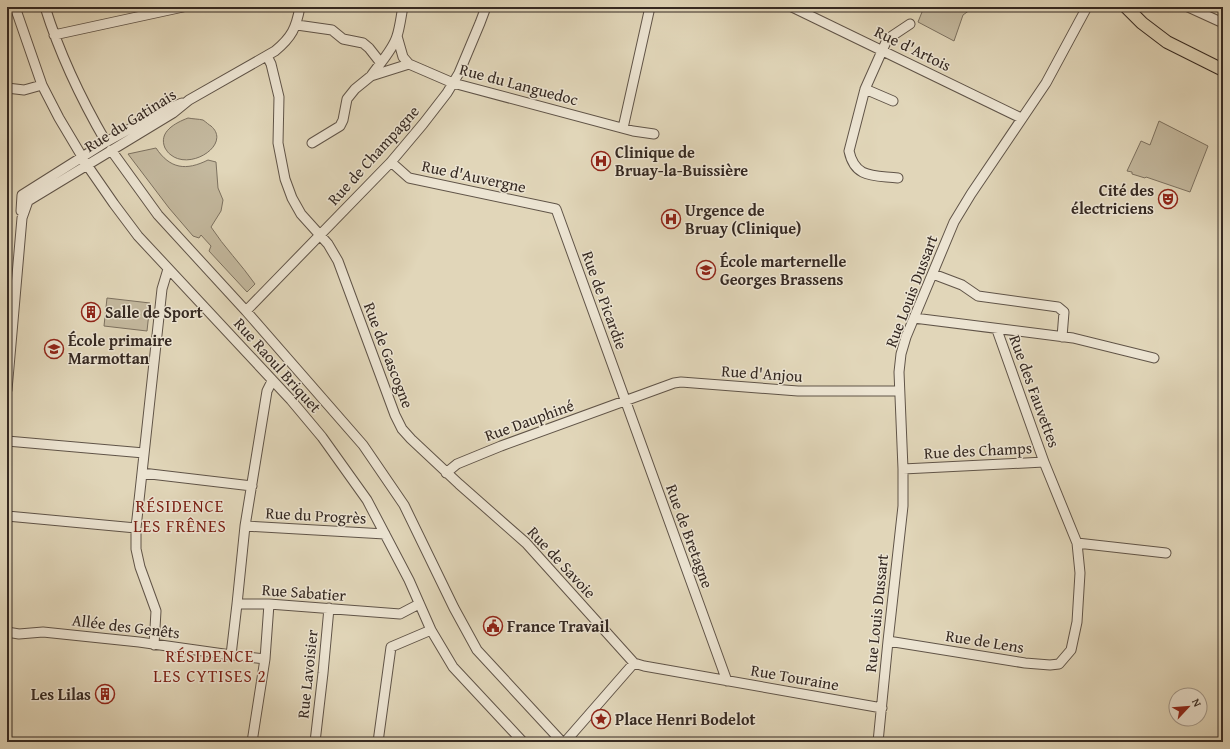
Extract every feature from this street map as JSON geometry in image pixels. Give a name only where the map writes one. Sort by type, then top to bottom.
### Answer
[{"type":"main road","points":[[1126,7],[1142,23],[1167,42],[1223,70]]},
{"type":"street","name":"Rue Raoul Briquet","points":[[16,7],[42,85],[59,118],[87,165],[125,220],[168,269],[309,421],[334,453],[367,500],[431,630],[453,667],[523,742]]},
{"type":"street","points":[[44,7],[71,76],[83,102],[106,142]]},
{"type":"street","points":[[54,35],[183,7]]},
{"type":"street","points":[[300,7],[297,24],[332,30],[343,39],[362,43],[369,48],[380,62]]},
{"type":"street","points":[[312,143],[340,126],[349,95],[371,76],[380,62],[387,55],[397,36],[403,7]]},
{"type":"street","name":"Rue de Champagne","points":[[246,311],[391,162],[423,124],[453,82],[467,56],[486,7]]},
{"type":"street","points":[[623,128],[650,7]]},
{"type":"street","name":"Rue d'Artois","points":[[792,7],[1021,118]]},
{"type":"street","name":"Rue Louis Dussart","points":[[878,742],[903,506],[903,469],[899,391],[901,354],[906,337],[943,246],[964,205],[1021,118],[1046,83],[1086,7]]},
{"type":"street","points":[[1188,7],[1223,23]]},
{"type":"street","name":"Rue du Gatinais","points":[[22,218],[20,209],[22,195],[82,156],[162,110],[189,100],[267,56],[286,41],[297,24]]},
{"type":"street","points":[[898,178],[867,174],[859,170],[854,166],[849,151],[865,89],[882,50],[889,38],[910,24]]},
{"type":"street","points":[[371,76],[409,64],[402,57],[397,36]]},
{"type":"street","name":"Rue de Gascogne","points":[[267,56],[271,64],[279,97],[278,143],[285,179],[292,198],[301,214],[332,250],[338,261],[395,415],[402,429],[446,472]]},
{"type":"street","name":"Rue du Languedoc","points":[[409,64],[453,82],[623,128],[654,134]]},
{"type":"street","points":[[7,88],[24,90],[42,85]]},
{"type":"street","points":[[865,89],[893,101]]},
{"type":"street","name":"Rue du Gatinais","points":[[22,218],[28,201],[173,113],[189,100]]},
{"type":"street","points":[[111,150],[158,215],[246,311],[363,446],[404,505],[476,650],[562,742]]},
{"type":"street","name":"Rue d'Auvergne","points":[[391,162],[409,178],[556,209]]},
{"type":"street","name":"Rue de Picardie","points":[[556,209],[625,401]]},
{"type":"street","points":[[7,390],[9,336],[22,218]]},
{"type":"street","points":[[154,645],[156,611],[140,566],[136,549],[136,528],[162,289],[168,269]]},
{"type":"street","points":[[932,274],[962,285],[978,296],[1058,307],[1064,312],[1062,337]]},
{"type":"street","name":"Rue des Fauvettes","points":[[914,318],[997,330],[1072,338],[1154,358]]},
{"type":"street","name":"Rue des Fauvettes","points":[[997,330],[1044,462]]},
{"type":"street","points":[[231,655],[245,526],[266,391],[272,381]]},
{"type":"street","name":"Rue d'Anjou","points":[[625,401],[668,385],[681,382],[798,391],[899,391]]},
{"type":"street","name":"Rue Dauphiné","points":[[446,472],[457,464],[494,449],[625,401]]},
{"type":"street","name":"Rue de Bretagne","points":[[625,401],[727,681]]},
{"type":"street","points":[[7,441],[144,453]]},
{"type":"street","name":"Rue des Champs","points":[[903,469],[1044,462],[1077,543],[1080,573],[1077,622],[1071,650]]},
{"type":"street","name":"Rue de Savoie","points":[[446,472],[526,543],[634,663]]},
{"type":"street","points":[[142,473],[252,486]]},
{"type":"street","points":[[7,516],[136,528]]},
{"type":"street","name":"Rue du Progrès","points":[[245,526],[385,534]]},
{"type":"street","points":[[1077,543],[1166,553]]},
{"type":"street","name":"Rue Sabatier","points":[[237,604],[269,604],[400,614],[419,604]]},
{"type":"street","points":[[252,742],[265,659],[269,604]]},
{"type":"street","name":"Rue Lavoisier","points":[[315,742],[329,608]]},
{"type":"street","points":[[378,742],[391,647],[431,630]]},
{"type":"street","name":"Allée des Genêts","points":[[7,632],[19,634],[43,632],[139,642],[265,659]]},
{"type":"street","name":"Rue de Lens","points":[[888,641],[1025,663],[1050,665],[1059,664],[1071,650]]},
{"type":"street","points":[[565,742],[634,663],[727,681]]},
{"type":"street","name":"Rue Touraine","points":[[727,681],[882,708]]},
{"type":"shaded area","points":[[924,7],[974,7],[963,15],[954,41],[918,22]]},
{"type":"shaded area","points":[[188,118],[203,120],[211,126],[216,133],[216,140],[213,147],[198,158],[189,160],[179,159],[171,155],[165,148],[163,142],[166,133],[173,125]]},
{"type":"shaded area","points":[[1159,121],[1208,146],[1190,192],[1146,177],[1132,174],[1132,172],[1127,171],[1141,141],[1150,145]]},
{"type":"shaded area","points":[[156,148],[167,160],[179,166],[193,166],[208,160],[216,162],[218,188],[223,200],[221,211],[211,227],[221,242],[255,284],[247,292],[209,251],[211,246],[201,235],[199,238],[193,236],[169,208],[128,154]]},
{"type":"shaded area","points":[[107,298],[150,303],[147,331],[104,326]]},
{"type":"place","name":"Clinique de Bruay-la-Buissière","points":[[601,161]]},
{"type":"place","name":"Cité des électriciens","points":[[1168,199]]},
{"type":"place","name":"Urgence de Bruay (Clinique)","points":[[671,219]]},
{"type":"place","name":"École marternelle Georges Brassens","points":[[706,270]]},
{"type":"place","name":"Salle de Sport","points":[[91,312]]},
{"type":"place","name":"École primaire Marmottan","points":[[54,349]]},
{"type":"place","name":"France Travail","points":[[493,626]]},
{"type":"place","name":"Les Lilas","points":[[105,694]]},
{"type":"place","name":"Place Henri Bodelot","points":[[601,719]]},
{"type":"district","name":"RÉSIDENCE LES FRÊNES","points":[[180,515]]},
{"type":"district","name":"RÉSIDENCE LES CYTISES 2","points":[[210,665]]}]
